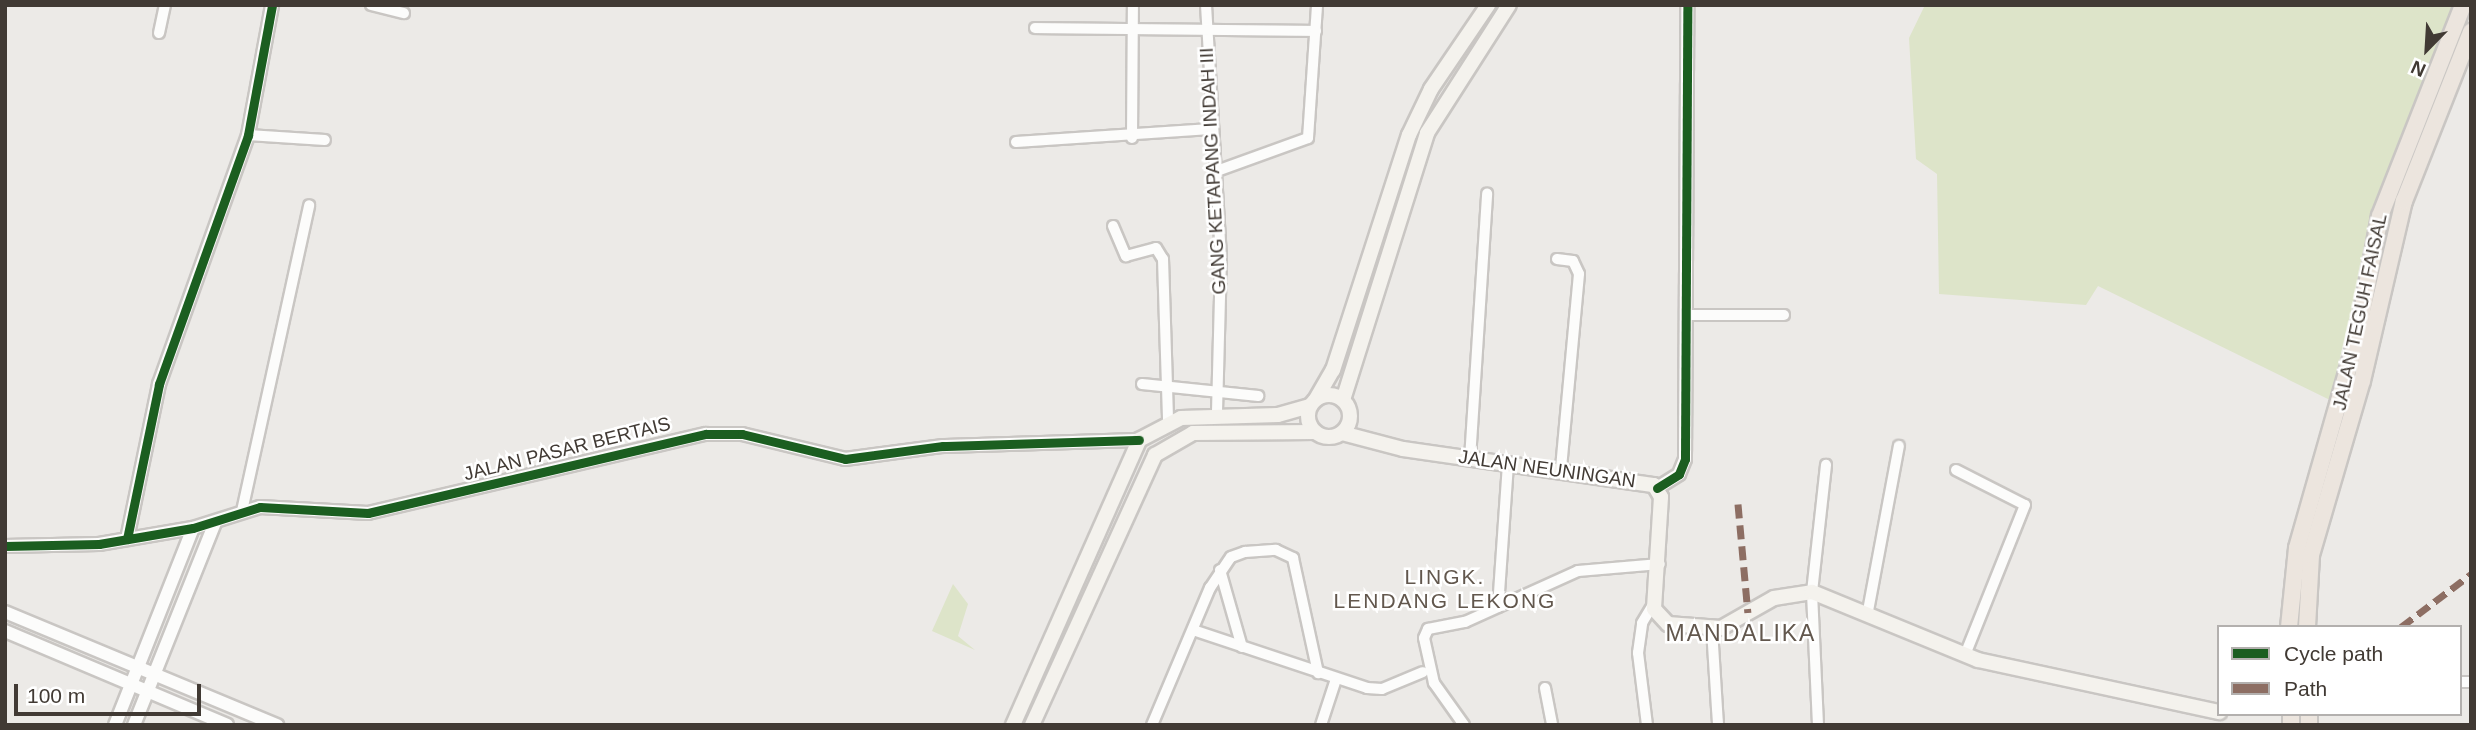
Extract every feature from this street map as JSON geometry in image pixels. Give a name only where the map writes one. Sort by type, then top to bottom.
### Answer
[{"type":"highway","name":"JALAN TEGUH FAISAL","points":[[2289,625],[2297,548],[2357,338],[2379,216],[2406,142],[2463,5]]},
{"type":"highway","name":"JALAN TEGUH FAISAL","points":[[2307,625],[2311,555],[2362,381],[2404,201],[2467,49],[2471,32]]},
{"type":"highway","points":[[2406,142],[2424,150]]},
{"type":"main road","points":[[1315,432],[1313,403],[1333,370],[1409,135],[1431,89],[1489,5]]},
{"type":"main road","points":[[1342,433],[1350,417],[1343,400],[1427,133],[1509,5]]},
{"type":"main road","points":[[1013,725],[1093,537],[1139,440],[1168,421],[1343,400]]},
{"type":"main road","name":"JALAN NEUNINGAN","points":[[1032,725],[1140,477],[1171,442],[1205,432],[1342,433],[1470,459],[1508,465],[1561,468],[1657,488],[1660,564],[1654,603]]},
{"type":"main road","points":[[1093,537],[1111,543]]},
{"type":"main road","points":[[1654,603],[1663,622],[1713,629],[1774,598],[1812,592],[1868,611],[1965,656],[2217,712]]},
{"type":"main road","points":[[1029,688],[1045,695]]},
{"type":"street","points":[[159,33],[165,5]]},
{"type":"street","points":[[127,539],[159,384],[248,135],[272,5]]},
{"type":"street","points":[[371,5],[404,13]]},
{"type":"street","points":[[1132,138],[1133,5]]},
{"type":"street","name":"GANG KETAPANG INDAH III","points":[[1206,5],[1205,34],[1221,259],[1217,416]]},
{"type":"street","points":[[1214,172],[1308,138],[1317,5]]},
{"type":"street","points":[[1657,488],[1679,474],[1685,459],[1688,315],[1687,5]]},
{"type":"street","points":[[1035,28],[1205,34],[1316,31]]},
{"type":"street","points":[[2446,44],[2467,49]]},
{"type":"street","points":[[1016,142],[1132,138],[1211,129]]},
{"type":"street","points":[[248,135],[326,140]]},
{"type":"street","points":[[1470,459],[1487,194]]},
{"type":"street","points":[[242,511],[309,205]]},
{"type":"street","points":[[1113,226],[1126,256],[1160,251],[1164,387],[1168,421]]},
{"type":"street","points":[[1558,259],[1573,261],[1579,274],[1561,468]]},
{"type":"street","points":[[1688,315],[1784,315]]},
{"type":"street","points":[[1142,384],[1258,396]]},
{"type":"street","name":"JALAN PASAR BERTAIS","points":[[5,546],[127,539],[193,528],[242,511],[331,507],[368,513],[706,434],[742,434],[845,459],[943,446],[1139,440]]},
{"type":"street","points":[[1868,611],[1899,446]]},
{"type":"street","points":[[1498,607],[1508,465]]},
{"type":"street","points":[[1818,725],[1812,592],[1826,465]]},
{"type":"street","points":[[1956,470],[2025,505],[1965,656]]},
{"type":"street","points":[[134,725],[215,522]]},
{"type":"street","points":[[115,725],[193,528]]},
{"type":"street","points":[[1152,725],[1220,570],[1245,552],[1276,550],[1293,558],[1318,673]]},
{"type":"street","points":[[1458,722],[1434,683],[1426,632],[1498,607],[1589,568],[1660,564]]},
{"type":"street","points":[[1220,570],[1242,647]]},
{"type":"street","points":[[1647,725],[1638,653],[1642,623],[1654,603]]},
{"type":"street","points":[[7,616],[139,667],[277,725]]},
{"type":"street","points":[[1713,629],[1718,725]]},
{"type":"street","points":[[1193,630],[1336,679],[1382,689],[1423,672]]},
{"type":"street","points":[[5,631],[227,725]]},
{"type":"street","points":[[1321,725],[1336,679]]},
{"type":"street","points":[[1545,688],[1549,724]]},
{"type":"green space","points":[[1925,5],[2461,5],[2378,199],[2330,400],[2098,286],[2086,305],[1939,294],[1937,174],[1916,159],[1909,38]]},
{"type":"green space","points":[[953,584],[968,604],[958,636],[975,650],[932,631]]},
{"type":"marked path","points":[[1738,504],[1748,613]]},
{"type":"marked path","points":[[2404,625],[2471,574]]},
{"type":"cycle path","points":[[127,539],[159,384],[248,135],[272,5]]},
{"type":"cycle path","points":[[1657,488],[1679,474],[1685,459],[1687,5]]},
{"type":"cycle path","points":[[5,546],[99,544],[193,528],[260,507],[368,513],[706,434],[742,434],[845,459],[943,446],[1139,440]]},
{"type":"district","name":"LINGK. LENDANG LEKONG","points":[[1445,589]]},
{"type":"district","name":"MANDALIKA","points":[[1741,633]]}]
